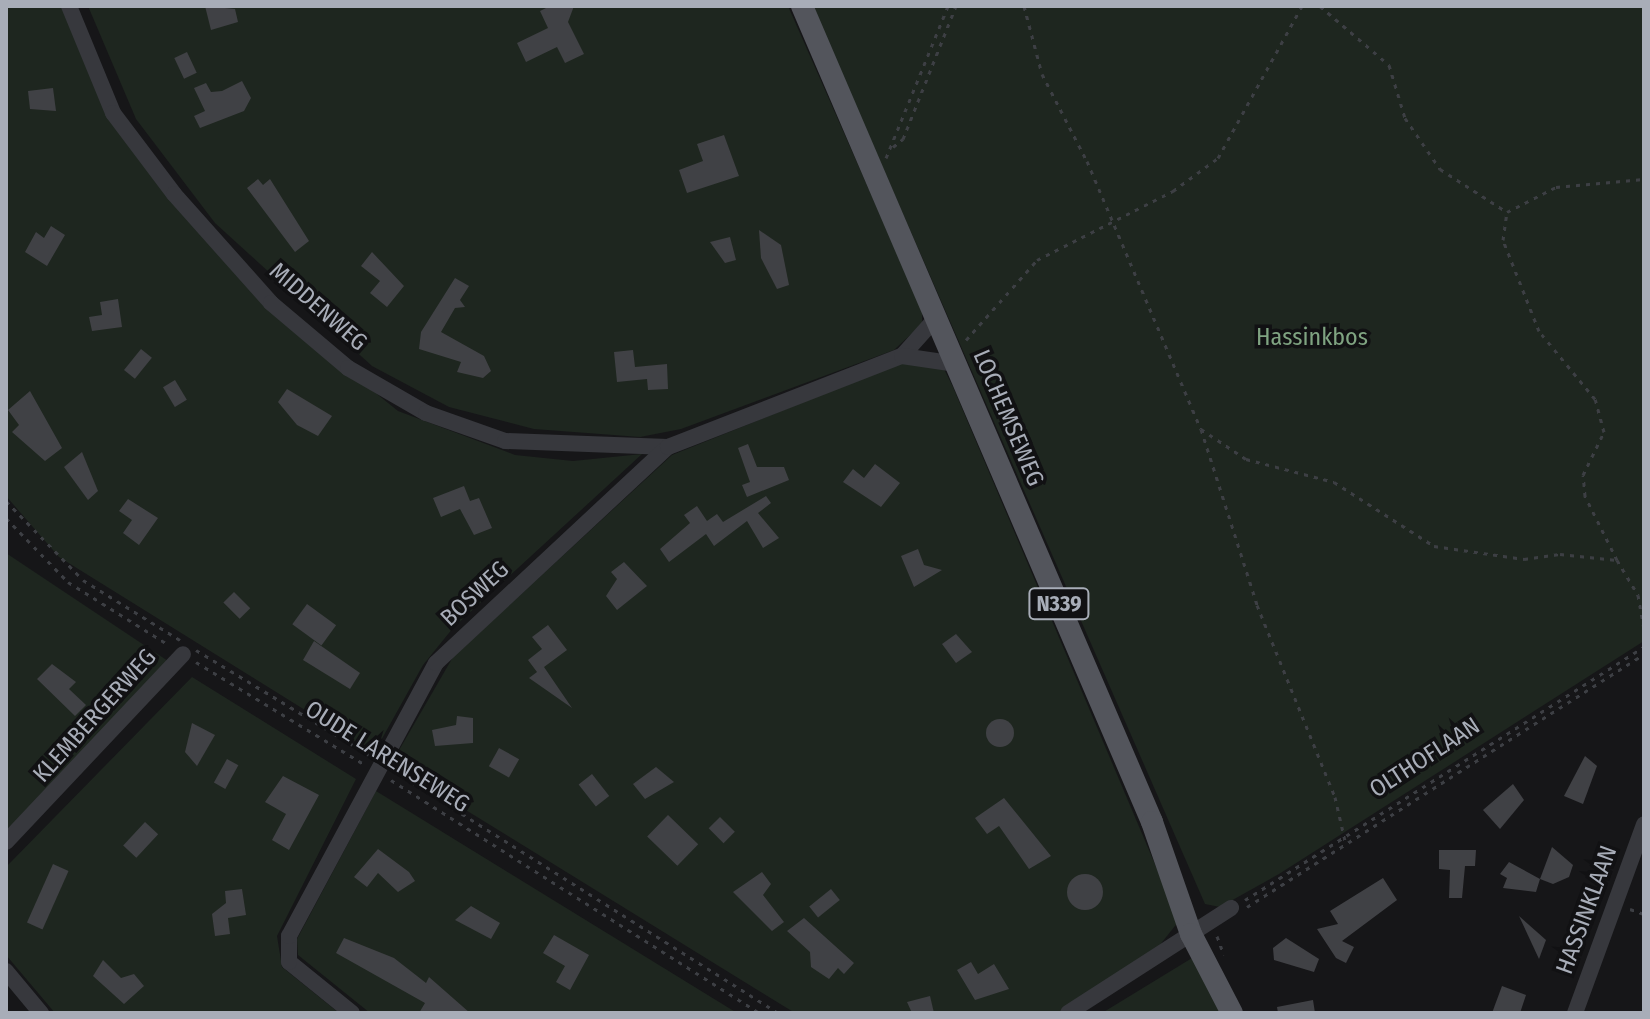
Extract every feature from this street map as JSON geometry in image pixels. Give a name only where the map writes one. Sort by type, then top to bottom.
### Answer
[{"type":"main road","name":"LOCHEMSEWEG","points":[[802,6],[1233,1013]]},
{"type":"street","name":"MIDDENWEG","points":[[69,6],[113,113],[174,194],[271,303],[348,368],[426,413],[505,441],[668,447]]},
{"type":"street","name":"BOSWEG","points":[[352,1013],[289,962],[289,936],[436,663],[668,447],[902,356],[936,318]]},
{"type":"street","name":"BOSWEG","points":[[902,356],[956,364]]},
{"type":"street","name":"KLEMBERGERWEG","points":[[6,842],[183,654]]},
{"type":"street","name":"HASSINKLAAN","points":[[1575,1013],[1643,834]]},
{"type":"street","points":[[1068,1013],[1231,908]]},
{"type":"street","points":[[6,971],[41,1013]]},
{"type":"path","points":[[948,6],[893,147],[903,139],[956,6]]},
{"type":"path","points":[[1024,6],[1042,74],[1201,429],[1257,605],[1335,797],[1344,843]]},
{"type":"path","points":[[947,342],[976,336],[1037,260],[1111,224],[1218,158],[1302,6]]},
{"type":"path","points":[[1324,7],[1389,65],[1405,118],[1440,169],[1507,212]]},
{"type":"path","points":[[1507,212],[1556,187],[1644,179]]},
{"type":"path","points":[[1507,212],[1503,240],[1514,282],[1553,353],[1595,399],[1604,432],[1583,475],[1585,496],[1638,595],[1644,628]]},
{"type":"path","points":[[1201,429],[1246,459],[1334,482],[1434,546],[1617,560]]},
{"type":"path","name":"OUDE LARENSEWEG","points":[[6,518],[68,582],[760,1013]]},
{"type":"path","name":"OLTHOFLAAN","points":[[1231,908],[1248,907],[1644,647]]},
{"type":"path","name":"OLTHOFLAAN","points":[[1231,908],[1344,843],[1644,654]]},
{"type":"green space","points":[[6,6],[68,6],[85,62],[254,295],[398,411],[515,455],[573,461],[642,454],[453,628],[423,665],[374,753],[59,557],[6,496]]},
{"type":"green space","points":[[88,6],[788,6],[922,310],[922,324],[894,350],[681,429],[640,437],[534,429],[449,407],[372,366],[215,223],[136,119]]},
{"type":"green space","name":"Hassinkbos","points":[[812,6],[1644,6],[1644,641],[1279,874],[1220,907],[1205,904]]},
{"type":"green space","points":[[901,363],[944,369],[953,387],[1179,921],[1155,951],[1059,1013],[795,1013],[391,764],[453,657],[672,455]]},
{"type":"green space","points":[[6,553],[168,661],[6,832]]},
{"type":"green space","points":[[192,677],[356,779],[277,936],[282,967],[339,1013],[55,1013],[6,955],[6,867]]},
{"type":"green space","points":[[376,791],[737,1013],[370,1013],[298,955],[297,939]]},
{"type":"green space","points":[[1197,955],[1221,1013],[1102,1013]]},
{"type":"building","points":[[205,6],[235,9],[238,22],[211,30]]},
{"type":"building","points":[[550,6],[574,6],[568,22],[584,54],[565,63],[557,47],[526,62],[517,43],[548,28],[540,11]]},
{"type":"building","points":[[187,52],[197,73],[184,79],[174,58]]},
{"type":"building","points":[[242,81],[251,98],[244,111],[200,128],[194,116],[205,111],[194,88],[206,83],[211,92],[222,91]]},
{"type":"building","points":[[53,88],[56,111],[30,109],[28,91]]},
{"type":"building","points":[[724,135],[739,176],[687,193],[679,170],[703,161],[697,144]]},
{"type":"building","points":[[258,179],[263,185],[270,179],[309,241],[295,252],[247,188]]},
{"type":"building","points":[[51,226],[65,235],[47,266],[25,252],[36,232],[44,238]]},
{"type":"building","points":[[759,230],[781,245],[789,285],[777,289],[761,258]]},
{"type":"building","points":[[730,237],[736,260],[725,263],[710,242]]},
{"type":"building","points":[[372,252],[404,286],[387,307],[370,293],[380,281],[361,266]]},
{"type":"building","points":[[455,278],[469,286],[460,300],[465,307],[455,308],[441,332],[484,356],[491,371],[483,378],[457,372],[461,362],[419,349],[421,332]]},
{"type":"building","points":[[118,299],[122,327],[92,331],[89,317],[102,315],[100,302]]},
{"type":"building","points":[[141,349],[152,358],[135,379],[124,370]]},
{"type":"building","points":[[633,350],[635,367],[667,364],[668,389],[648,390],[647,379],[617,382],[614,352]]},
{"type":"building","points":[[175,380],[187,400],[175,407],[163,387]]},
{"type":"building","points":[[287,389],[332,416],[318,436],[297,425],[278,402]]},
{"type":"building","points":[[30,391],[62,448],[45,461],[12,432],[19,425],[8,410]]},
{"type":"building","points":[[748,444],[757,467],[784,467],[789,480],[747,497],[742,485],[750,482],[738,448]]},
{"type":"building","points":[[82,452],[98,491],[88,500],[64,467]]},
{"type":"building","points":[[875,464],[900,483],[881,507],[843,482],[853,469],[864,478]]},
{"type":"building","points":[[464,486],[470,501],[479,498],[492,528],[474,535],[460,509],[441,517],[433,498]]},
{"type":"building","points":[[766,496],[771,503],[758,513],[779,538],[763,548],[747,521],[714,546],[706,534],[669,562],[660,549],[690,523],[684,515],[697,506],[707,521],[717,514],[723,522]]},
{"type":"building","points":[[128,499],[158,518],[139,545],[123,533],[132,520],[119,511]]},
{"type":"building","points":[[918,549],[924,565],[942,570],[914,587],[901,556]]},
{"type":"building","points":[[624,562],[647,586],[617,610],[606,596],[617,579],[611,572]]},
{"type":"building","points":[[234,592],[250,608],[240,619],[223,603]]},
{"type":"building","points":[[307,604],[336,625],[321,645],[292,624]]},
{"type":"building","points":[[548,625],[567,650],[544,667],[572,708],[529,678],[537,672],[528,660],[542,649],[532,637]]},
{"type":"building","points":[[956,634],[972,652],[956,663],[942,644]]},
{"type":"building","points":[[314,641],[360,673],[350,689],[303,660]]},
{"type":"building","points":[[52,664],[76,682],[69,689],[86,705],[75,716],[37,679]]},
{"type":"building","points":[[457,716],[473,718],[473,743],[435,746],[432,730],[456,725]]},
{"type":"building","points":[[1000,719],[1010,723],[1014,733],[1010,743],[1000,747],[990,743],[986,733],[990,723]]},
{"type":"building","points":[[192,723],[215,735],[197,766],[185,752]]},
{"type":"building","points":[[499,748],[519,759],[509,778],[489,766]]},
{"type":"building","points":[[1585,756],[1597,766],[1583,804],[1564,796]]},
{"type":"building","points":[[227,759],[238,765],[225,789],[214,783]]},
{"type":"building","points":[[656,767],[674,782],[645,799],[633,784]]},
{"type":"building","points":[[592,774],[609,796],[596,807],[579,784]]},
{"type":"building","points":[[283,776],[319,795],[289,850],[272,840],[286,814],[265,802]]},
{"type":"building","points":[[1513,784],[1524,800],[1500,829],[1483,810]]},
{"type":"building","points":[[1004,798],[1051,856],[1029,869],[999,826],[987,834],[975,818]]},
{"type":"building","points":[[668,815],[698,844],[677,866],[647,837]]},
{"type":"building","points":[[720,817],[735,832],[724,843],[709,828]]},
{"type":"building","points":[[145,822],[158,834],[136,858],[123,845]]},
{"type":"building","points":[[1552,847],[1573,865],[1569,877],[1553,884],[1540,879]]},
{"type":"building","points":[[378,849],[409,872],[415,881],[398,892],[378,873],[367,887],[354,877]]},
{"type":"building","points":[[1439,850],[1476,850],[1475,866],[1465,866],[1462,898],[1449,898],[1450,870],[1439,869]]},
{"type":"building","points":[[1509,862],[1540,879],[1536,892],[1503,888],[1507,878],[1500,874]]},
{"type":"building","points":[[53,864],[69,871],[42,929],[27,922]]},
{"type":"building","points":[[762,872],[771,884],[763,895],[784,922],[772,931],[733,892]]},
{"type":"building","points":[[1085,874],[1098,879],[1103,892],[1098,905],[1085,910],[1072,905],[1067,892],[1072,879]]},
{"type":"building","points":[[1383,878],[1397,900],[1342,941],[1354,947],[1346,963],[1336,958],[1317,929],[1338,924],[1330,911]]},
{"type":"building","points":[[242,889],[246,915],[228,918],[230,934],[215,936],[212,914],[226,903],[225,891]]},
{"type":"building","points":[[831,889],[840,900],[818,918],[809,907]]},
{"type":"building","points":[[471,906],[500,923],[491,939],[455,920]]},
{"type":"building","points":[[1519,916],[1546,940],[1539,959]]},
{"type":"building","points":[[804,918],[854,963],[844,974],[838,968],[829,979],[811,967],[810,952],[787,931]]},
{"type":"building","points":[[554,935],[589,955],[570,990],[556,982],[565,966],[543,953]]},
{"type":"building","points":[[344,938],[394,958],[426,983],[429,977],[470,1013],[419,1013],[425,1003],[336,953]]},
{"type":"building","points":[[1286,938],[1319,959],[1314,972],[1274,960],[1273,948]]},
{"type":"building","points":[[103,960],[121,978],[134,974],[144,986],[124,1004],[93,976]]},
{"type":"building","points":[[971,962],[978,974],[994,964],[1009,989],[975,1000],[957,970]]},
{"type":"building","points":[[1502,986],[1526,995],[1520,1013],[1492,1013]]},
{"type":"building","points":[[930,996],[934,1013],[912,1013],[907,1002]]},
{"type":"building","points":[[1313,1000],[1315,1013],[1278,1013],[1277,1007]]}]
